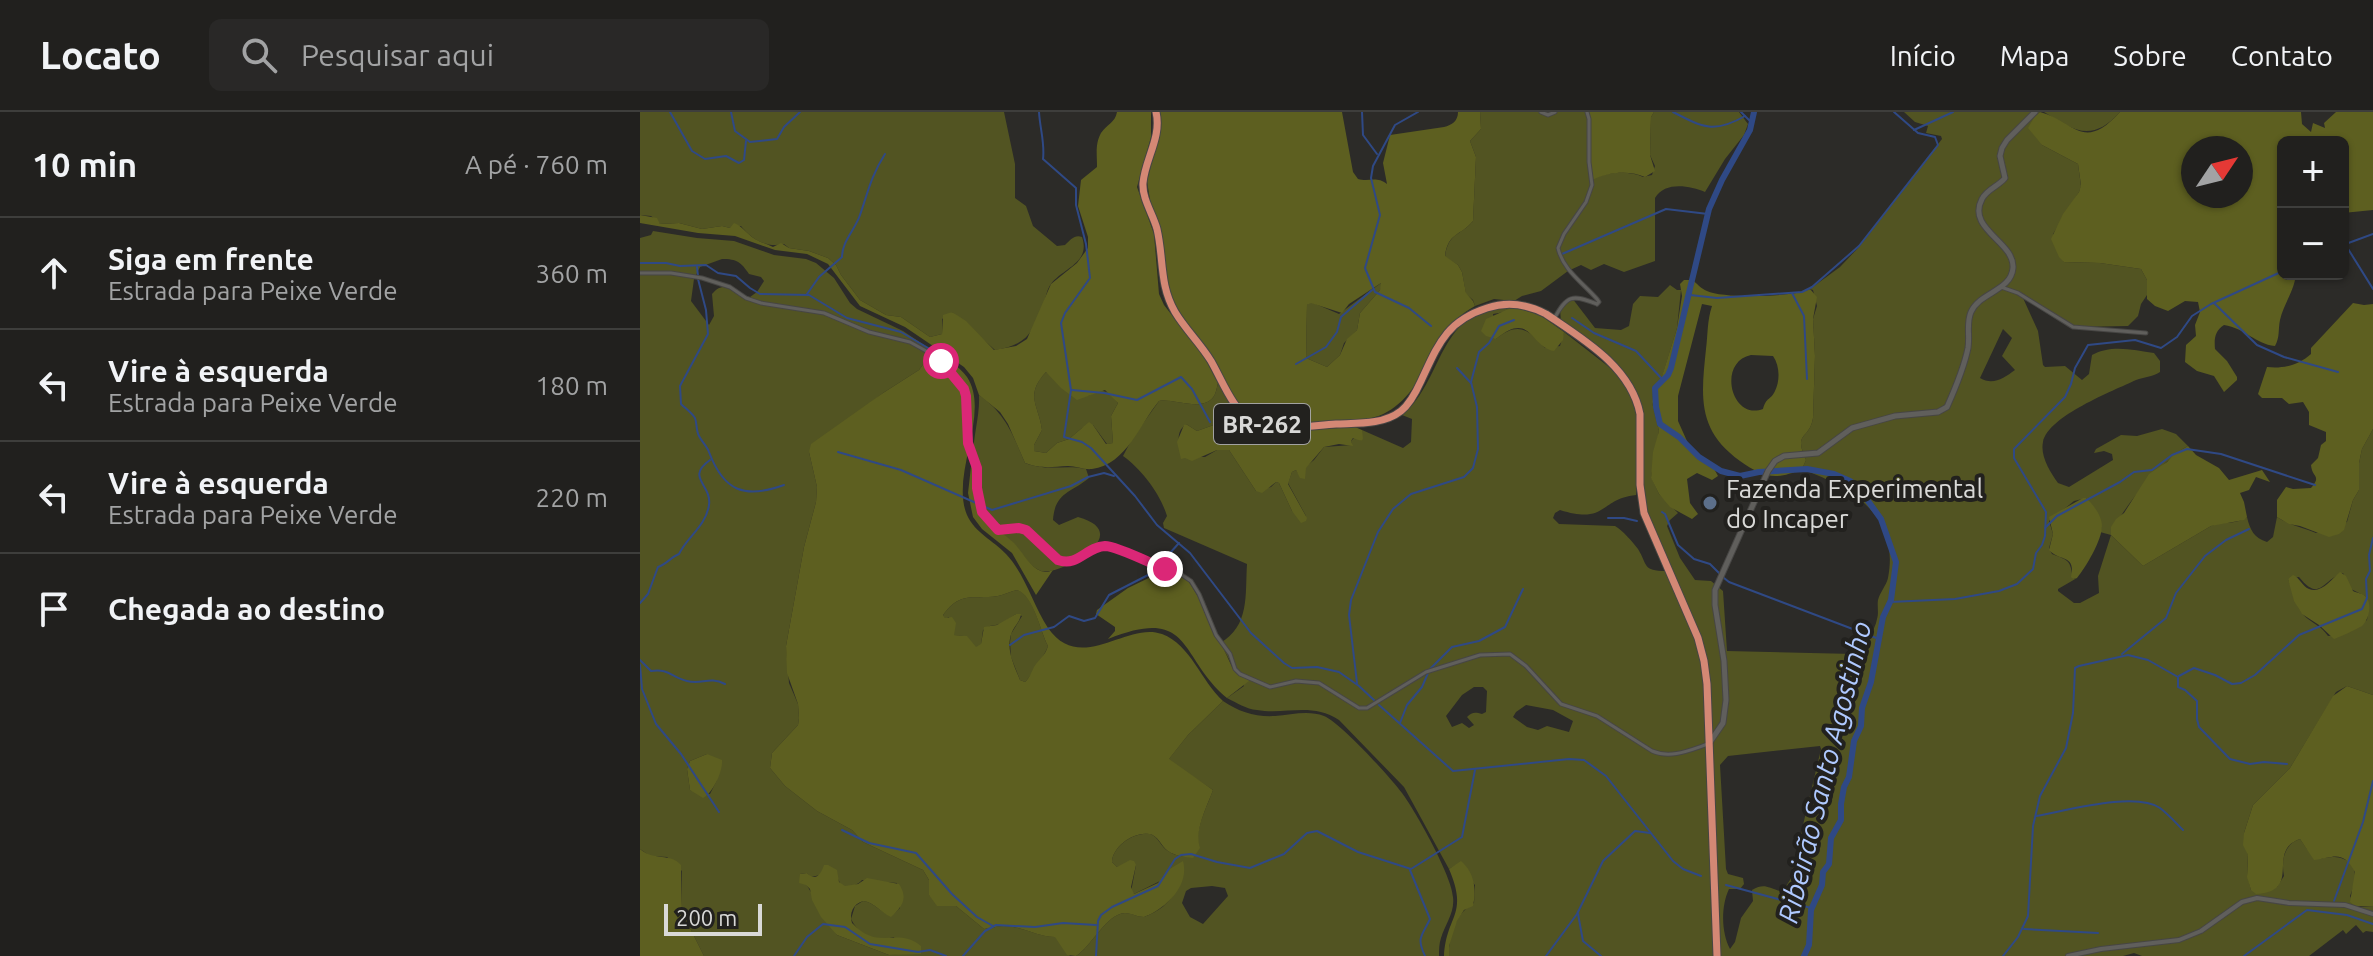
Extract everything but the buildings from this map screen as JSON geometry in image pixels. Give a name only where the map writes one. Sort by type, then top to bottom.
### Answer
[{"type":"highway","name":"BR-262","points":[[1156,112],[1157,132],[1143,190],[1157,229],[1163,285],[1174,310],[1204,349],[1234,403],[1247,418],[1257,423],[1289,428],[1382,420],[1400,412],[1410,400],[1444,335],[1457,322],[1493,306],[1511,303],[1535,308],[1554,319],[1618,370],[1634,391],[1641,427],[1642,502],[1647,521],[1701,648],[1707,684],[1717,956]]},
{"type":"main road","points":[[1708,744],[1719,731],[1726,712],[1724,661],[1715,590],[1764,478],[1775,461],[1784,456],[1818,453],[1852,428],[1895,416],[1933,413],[1949,404],[1967,351],[1971,312],[1985,295],[2008,281],[2013,270],[2011,257],[1983,224],[1980,205],[1985,195],[2005,178],[2000,156],[2002,148],[2035,112]]},
{"type":"street","points":[[1541,112],[1548,115],[1555,112]]},
{"type":"street","points":[[1554,319],[1569,298],[1580,297],[1599,303],[1570,271],[1558,248],[1586,202],[1592,185],[1587,112]]},
{"type":"street","points":[[640,273],[671,273],[702,278],[730,287],[746,298],[761,303],[824,313],[869,332],[910,342],[937,357],[965,392],[968,443],[977,468],[980,508],[991,524],[1002,531],[1026,530],[1063,562],[1072,562],[1100,547],[1111,547],[1186,577],[1199,594],[1235,669],[1258,683],[1270,687],[1296,681],[1319,683],[1359,708],[1367,708],[1426,672],[1469,658],[1510,654],[1519,659],[1561,704],[1597,716],[1660,754],[1677,754],[1708,744]]},
{"type":"street","points":[[2001,287],[2018,293],[2073,327],[2146,333]]},
{"type":"street","points":[[2068,956],[2191,937],[2247,900],[2257,898],[2289,903],[2345,905],[2373,914]]},
{"type":"shaded area","points":[[640,112],[1004,112],[1015,164],[1015,198],[1026,206],[1033,226],[1057,246],[1082,237],[1083,253],[1051,284],[1033,329],[1022,341],[995,350],[952,312],[942,319],[942,334],[930,337],[901,317],[886,315],[860,300],[828,258],[784,244],[760,242],[741,226],[702,229],[679,223],[660,224],[651,216],[640,215]]},
{"type":"shaded area","points":[[1117,112],[1151,112],[1151,137],[1137,187],[1154,234],[1159,294],[1203,355],[1218,383],[1214,396],[1203,404],[1159,401],[1123,452],[1104,466],[1092,469],[1041,467],[1025,463],[1008,424],[1000,412],[979,395],[973,378],[964,367],[905,327],[860,306],[828,264],[807,254],[775,250],[735,236],[640,223],[640,215],[657,218],[660,224],[679,223],[702,229],[730,228],[734,223],[755,239],[773,247],[781,243],[828,258],[860,300],[886,315],[901,317],[930,337],[942,334],[943,315],[952,312],[966,321],[994,350],[1016,346],[1027,339],[1051,284],[1077,263],[1088,248],[1088,237],[1078,206],[1081,180],[1097,167],[1099,137]],"holes":[[[1046,372],[1077,400],[1105,390],[1118,403],[1111,416],[1113,443],[1106,444],[1089,422],[1046,453],[1034,451],[1042,430],[1034,394],[1039,380]]]},
{"type":"shaded area","points":[[1158,112],[1342,112],[1353,172],[1358,179],[1380,180],[1387,184],[1383,163],[1390,135],[1444,127],[1454,122],[1458,112],[1480,112],[1481,129],[1470,141],[1476,157],[1473,221],[1452,238],[1445,256],[1458,265],[1466,293],[1475,306],[1445,332],[1417,382],[1399,404],[1375,417],[1337,422],[1270,424],[1243,411],[1167,292],[1163,242],[1147,181],[1160,129]],"holes":[[[1381,283],[1380,290],[1360,313],[1357,330],[1347,339],[1340,355],[1327,367],[1306,358],[1307,305],[1311,303],[1342,313],[1349,304]]]},
{"type":"shaded area","points":[[1480,112],[1587,112],[1597,177],[1620,173],[1643,177],[1652,175],[1655,166],[1650,155],[1651,117],[1654,112],[1739,112],[1748,124],[1744,135],[1705,192],[1671,187],[1655,198],[1655,261],[1624,272],[1604,264],[1591,270],[1581,265],[1541,291],[1514,301],[1494,299],[1475,306],[1466,294],[1458,265],[1445,257],[1452,239],[1473,221],[1476,157],[1470,141],[1481,129]]},
{"type":"shaded area","points":[[1587,112],[1654,112],[1651,117],[1650,155],[1655,171],[1645,177],[1618,173],[1592,180]]},
{"type":"shaded area","points":[[1904,112],[2040,112],[2035,116],[2042,145],[2078,164],[2079,192],[2053,234],[2064,262],[2141,269],[2147,280],[2147,295],[2138,316],[2128,326],[2075,327],[2023,298],[2038,331],[2045,367],[2065,366],[2082,380],[2089,374],[2092,355],[2107,350],[2154,353],[2160,361],[2160,372],[2083,405],[2056,423],[2047,432],[2042,447],[2046,464],[2055,479],[2069,487],[2113,460],[2112,454],[2104,451],[2094,453],[2121,435],[2137,436],[2162,429],[2176,434],[2188,446],[2167,461],[2144,486],[2111,535],[2143,566],[2211,526],[2247,517],[2253,533],[2267,542],[2273,537],[2277,517],[2316,533],[2347,522],[2359,490],[2362,449],[2373,429],[2373,695],[2347,686],[2336,692],[2290,768],[2253,805],[2244,833],[2251,890],[2277,887],[2284,876],[2287,849],[2300,839],[2307,849],[2321,859],[2338,857],[2352,865],[2355,879],[2350,896],[2355,907],[2373,906],[2373,932],[2363,933],[2356,925],[2346,934],[2343,930],[2309,956],[2142,956],[2134,953],[2123,956],[1719,956],[1708,669],[1647,519],[1641,492],[1642,418],[1635,389],[1630,381],[1561,323],[1560,308],[1572,298],[1595,328],[1621,330],[1629,326],[1633,304],[1640,296],[1658,297],[1670,285],[1681,290],[1677,328],[1661,380],[1653,392],[1652,402],[1659,431],[1651,477],[1659,494],[1678,513],[1667,526],[1680,558],[1695,580],[1711,581],[1723,591],[1727,651],[1854,654],[1876,624],[1878,600],[1888,578],[1890,556],[1887,537],[1868,507],[1838,485],[1802,469],[1806,460],[1801,440],[1813,418],[1813,319],[1817,306],[1810,289],[1840,267],[1859,247],[1942,139],[1941,136],[1926,133],[1928,126],[1915,122]],"holes":[[[2003,329],[2012,338],[2002,356],[2015,370],[1998,380],[1980,378]],[[2086,498],[2102,527],[2100,532],[2111,535],[2098,576],[2099,593],[2074,603],[2058,589],[2077,578],[2073,579],[2068,562],[2052,554],[2049,548],[2053,534],[2049,521],[2074,501]],[[2343,573],[2351,589],[2365,596],[2369,606],[2367,620],[2344,634],[2328,636],[2300,610],[2288,579],[2299,577],[2306,585],[2317,589]],[[1820,746],[1821,749],[1790,880],[1780,891],[1763,886],[1752,890],[1753,901],[1741,918],[1730,949],[1723,919],[1725,903],[1729,889],[1740,889],[1744,884],[1743,878],[1728,874],[1726,869],[1720,765],[1728,756]]]},
{"type":"shaded area","points":[[2040,112],[2087,132],[2097,131],[2120,112],[2301,112],[2302,124],[2311,132],[2313,123],[2325,128],[2324,123],[2336,112],[2373,112],[2373,210],[2349,212],[2349,136],[2277,136],[2277,280],[2295,280],[2280,320],[2275,346],[2224,325],[2217,332],[2215,349],[2237,377],[2224,392],[2214,376],[2197,371],[2185,362],[2186,345],[2196,336],[2195,325],[2200,312],[2198,302],[2185,301],[2168,311],[2147,299],[2147,280],[2141,269],[2064,262],[2059,257],[2051,239],[2063,214],[2079,192],[2078,164],[2042,145],[2028,128]]},
{"type":"shaded area","points":[[2044,112],[2120,112],[2101,128],[2083,131]]},
{"type":"shaded area","points":[[653,231],[734,241],[774,255],[816,263],[834,278],[857,309],[903,331],[933,351],[919,370],[883,393],[809,452],[817,487],[816,502],[804,547],[786,646],[789,683],[798,704],[799,718],[798,725],[772,753],[770,768],[785,786],[817,811],[852,830],[863,842],[923,870],[929,880],[929,895],[956,906],[984,929],[1011,926],[1056,937],[1070,956],[704,956],[682,912],[682,871],[667,857],[650,856],[640,849],[640,238],[651,235]],"holes":[[[722,259],[738,262],[749,274],[764,281],[750,297],[726,287],[717,289],[712,294],[714,316],[709,325],[691,301],[694,279],[700,267]],[[707,754],[717,780],[710,794],[690,790],[687,769],[690,761]],[[800,874],[837,877],[841,885],[847,886],[862,880],[897,883],[900,908],[891,916],[863,901],[855,906],[851,919],[859,930],[869,936],[881,939],[894,937],[898,954],[889,955],[837,935]]]},
{"type":"shaded area","points":[[1684,280],[1692,280],[1715,294],[1743,296],[1790,294],[1810,289],[1817,297],[1813,319],[1813,418],[1801,440],[1806,460],[1802,469],[1777,476],[1763,474],[1740,461],[1726,449],[1709,425],[1703,382],[1712,306],[1702,304],[1678,396],[1678,421],[1691,450],[1712,465],[1718,476],[1712,480],[1697,473],[1687,479],[1690,503],[1698,514],[1692,519],[1670,507],[1651,478],[1659,431],[1652,402],[1653,392],[1661,379],[1677,328],[1682,296],[1680,284]],"holes":[[[1751,355],[1773,356],[1778,374],[1773,394],[1763,409],[1743,407],[1732,389],[1734,368],[1740,360]]]},
{"type":"shaded area","points":[[1381,283],[1380,290],[1360,313],[1357,330],[1344,343],[1340,355],[1327,367],[1306,358],[1307,305],[1311,302],[1339,314]]},
{"type":"shaded area","points":[[2353,303],[2373,304],[2373,429],[2362,449],[2359,490],[2344,530],[2329,537],[2277,517],[2277,500],[2286,487],[2311,488],[2314,484],[2316,478],[2311,465],[2326,441],[2326,432],[2309,425],[2309,412],[2303,402],[2289,404],[2282,398],[2262,398],[2258,394],[2267,367],[2290,365],[2306,358],[2311,354],[2311,348]]},
{"type":"shaded area","points":[[1513,307],[1493,314],[1496,339],[1510,330],[1522,330],[1545,348],[1560,346],[1564,332],[1623,381],[1637,415],[1636,495],[1624,497],[1595,513],[1586,515],[1560,510],[1553,518],[1559,524],[1615,526],[1621,531],[1638,549],[1649,568],[1666,571],[1694,637],[1703,670],[1707,725],[1714,956],[1449,956],[1454,926],[1462,913],[1474,903],[1475,885],[1456,865],[1449,869],[1404,787],[1339,720],[1309,710],[1253,709],[1227,698],[1244,686],[1220,643],[1237,628],[1241,619],[1247,564],[1164,528],[1167,516],[1155,490],[1123,456],[1159,401],[1203,404],[1214,396],[1218,383],[1232,407],[1250,424],[1222,422],[1197,431],[1186,424],[1179,436],[1185,457],[1205,457],[1217,450],[1229,450],[1256,491],[1279,483],[1292,511],[1306,516],[1288,483],[1292,472],[1296,470],[1298,473],[1324,447],[1352,445],[1355,437],[1361,441],[1362,430],[1403,448],[1411,442],[1412,419],[1402,415],[1424,388],[1459,328],[1471,317],[1491,308]],"holes":[[[1474,687],[1483,687],[1487,691],[1486,712],[1470,714],[1467,717],[1474,725],[1469,728],[1462,723],[1452,727],[1446,716],[1462,695]],[[1526,705],[1553,710],[1573,721],[1569,732],[1547,726],[1538,730],[1527,727],[1513,717]]]},
{"type":"shaded area","points":[[1513,307],[1540,315],[1564,332],[1563,340],[1554,351],[1523,329],[1516,328],[1496,339],[1481,331],[1486,319]]},
{"type":"shaded area","points":[[933,351],[967,377],[975,408],[963,482],[967,515],[975,527],[1013,562],[1048,628],[1061,641],[1075,647],[1104,644],[1134,634],[1162,634],[1181,646],[1223,701],[1188,735],[1169,759],[1213,790],[1200,826],[1200,848],[1193,858],[1171,853],[1155,836],[1149,834],[1125,841],[1113,856],[1112,862],[1117,867],[1134,861],[1136,865],[1131,887],[1134,894],[1158,883],[1168,870],[1183,861],[1183,879],[1179,888],[1160,908],[1144,917],[1125,913],[1118,915],[1105,924],[1076,956],[1067,955],[1055,937],[1011,926],[984,929],[956,906],[937,906],[929,895],[929,880],[923,870],[863,842],[852,830],[817,811],[785,786],[770,768],[772,753],[798,725],[799,718],[798,704],[787,673],[786,646],[804,547],[816,502],[817,487],[809,452],[811,444],[919,370]],"holes":[[[1017,590],[1032,606],[1048,646],[1025,682],[1020,680],[1009,644],[1021,614],[997,625],[984,627],[981,644],[976,647],[967,636],[954,635],[956,623],[952,617],[945,618],[943,615],[962,599],[998,596]]]},
{"type":"shaded area","points":[[1046,372],[1088,396],[1100,390],[1110,393],[1118,403],[1111,416],[1113,443],[1107,444],[1093,425],[1082,428],[1046,453],[1034,451],[1042,430],[1034,394]]},
{"type":"shaded area","points":[[979,395],[1002,417],[1025,463],[1041,467],[1086,469],[1089,478],[1061,498],[1053,520],[1059,525],[1078,517],[1095,524],[1100,533],[1097,543],[1088,553],[1062,567],[1041,571],[1011,541],[986,522],[979,512],[973,461]]},
{"type":"shaded area","points":[[1222,422],[1250,424],[1274,432],[1355,427],[1362,430],[1363,439],[1353,438],[1353,446],[1339,444],[1324,447],[1306,468],[1305,479],[1300,478],[1296,470],[1292,472],[1288,484],[1307,518],[1301,523],[1279,483],[1262,493],[1256,491],[1229,450],[1217,450],[1192,461],[1181,459],[1177,442],[1184,425],[1197,431]]},
{"type":"shaded area","points":[[2188,446],[2196,455],[2219,468],[2229,480],[2262,470],[2270,482],[2256,477],[2249,490],[2240,493],[2247,517],[2244,520],[2211,526],[2143,566],[2111,535],[2111,527],[2124,513],[2149,474]]},
{"type":"shaded area","points":[[972,458],[975,463],[977,508],[981,514],[1014,543],[1037,569],[1046,572],[1053,570],[1036,595],[1012,553],[982,529],[973,517],[968,493]]},
{"type":"shaded area","points":[[2083,498],[2099,514],[2101,532],[2089,560],[2077,578],[2073,579],[2069,562],[2049,550],[2053,534],[2049,517]]},
{"type":"shaded area","points":[[1161,569],[1180,575],[1189,582],[1233,669],[1249,681],[1227,698],[1211,682],[1181,640],[1170,632],[1156,628],[1136,630],[1108,639],[1115,627],[1096,614],[1097,610]]},
{"type":"shaded area","points":[[2340,572],[2346,576],[2353,591],[2367,599],[2369,611],[2362,626],[2334,639],[2302,614],[2294,601],[2288,579],[2293,575],[2313,590],[2326,585]]},
{"type":"shaded area","points":[[1017,590],[1032,606],[1048,646],[1025,682],[1020,680],[1011,657],[1010,642],[1011,634],[1022,616],[1016,614],[1001,624],[983,630],[981,645],[975,648],[964,636],[954,635],[949,617],[945,619],[943,615],[962,599],[998,596]]},
{"type":"shaded area","points":[[2347,686],[2373,695],[2373,906],[2355,906],[2350,902],[2355,872],[2346,860],[2337,857],[2314,860],[2300,839],[2285,852],[2278,886],[2256,894],[2251,890],[2247,877],[2248,855],[2243,845],[2253,805],[2290,768],[2333,696]]},
{"type":"shaded area","points":[[1223,701],[1241,711],[1261,716],[1318,714],[1342,729],[1402,793],[1447,875],[1453,903],[1440,940],[1439,956],[1076,956],[1105,924],[1118,915],[1149,915],[1167,903],[1177,889],[1162,880],[1134,894],[1131,892],[1136,865],[1117,867],[1112,862],[1120,846],[1137,835],[1150,834],[1177,855],[1187,857],[1199,848],[1200,826],[1213,790],[1168,760],[1188,735]],"holes":[[[1191,888],[1225,888],[1228,896],[1203,924],[1190,917],[1182,903],[1186,891]]]},
{"type":"shaded area","points":[[707,754],[722,760],[722,765],[714,787],[703,798],[690,790],[687,769],[690,761]]},
{"type":"shaded area","points":[[640,849],[681,865],[682,912],[704,956],[640,956]]},
{"type":"shaded area","points":[[1461,861],[1472,876],[1473,906],[1464,910],[1457,921],[1449,956],[1444,956],[1457,906],[1455,885],[1449,869]]},
{"type":"shaded area","points":[[824,865],[837,870],[839,882],[845,886],[858,884],[867,878],[899,884],[903,902],[891,917],[863,901],[853,909],[852,923],[871,936],[912,940],[921,946],[921,954],[889,955],[837,935],[821,917],[810,889],[799,883],[800,874],[816,877]]},
{"type":"waterway","points":[[670,112],[692,151],[705,159],[726,156],[739,163],[744,160],[746,141]]},
{"type":"waterway","points":[[731,112],[735,131],[750,142],[777,139],[784,127],[800,112]]},
{"type":"waterway","points":[[1039,112],[1043,159],[1076,188],[1076,205],[1086,244],[1090,278],[1061,323],[1071,390],[1064,437],[1091,448],[1157,525],[1190,553],[1251,633],[1284,663],[1292,668],[1317,667],[1339,672],[1375,701]]},
{"type":"waterway","points":[[1362,112],[1363,135],[1377,154]]},
{"type":"waterway","points":[[1418,112],[1395,125],[1373,166],[1371,178],[1380,215],[1365,268],[1375,292],[1409,308],[1431,326]]},
{"type":"waterway","points":[[1673,112],[1716,127],[1745,116]]},
{"type":"waterway","points":[[1741,112],[1752,123]]},
{"type":"waterway","name":"Ribeirão Santo Agostinho","points":[[1754,112],[1750,130],[1709,209],[1671,368],[1655,388],[1656,407],[1660,424],[1721,471],[1740,476],[1807,469],[1834,474],[1850,481],[1858,487],[1881,519],[1896,562],[1891,600],[1883,617],[1871,682],[1862,708],[1861,726],[1854,741],[1849,777],[1844,787],[1841,820],[1831,838],[1829,864],[1823,872],[1822,885],[1811,910],[1809,945],[1804,956]]},
{"type":"waterway","points":[[1690,295],[1717,298],[1802,292],[1859,246],[1938,145],[1935,137],[1918,133],[1894,112]]},
{"type":"waterway","points":[[1914,130],[1953,112]]},
{"type":"waterway","points":[[807,294],[819,277],[842,257],[885,154]]},
{"type":"waterway","points":[[1562,254],[1666,209],[1708,214]]},
{"type":"waterway","points":[[2349,243],[2373,234]]},
{"type":"waterway","points":[[2349,250],[2373,289]]},
{"type":"waterway","points":[[640,263],[706,265],[718,273],[736,276],[760,294],[809,295],[847,318],[901,332],[940,355]]},
{"type":"waterway","points":[[697,267],[698,276]]},
{"type":"waterway","points":[[1890,602],[1955,599],[1999,591],[2017,584],[2033,569],[2036,553],[2045,536],[2046,512],[2014,458],[2014,449],[2065,397],[2075,368],[2088,345],[2135,340],[2161,348],[2177,337],[2192,316],[2277,274]]},
{"type":"waterway","points":[[698,279],[708,334],[680,386],[681,404],[695,418],[699,436],[729,484],[747,491],[784,485]]},
{"type":"waterway","points":[[1296,364],[1326,347],[1337,332],[1341,317],[1372,290]]},
{"type":"waterway","points":[[1792,293],[1804,316],[1807,379]]},
{"type":"waterway","points":[[2214,303],[2257,345],[2284,357],[2338,372]]},
{"type":"waterway","points":[[1572,318],[1594,333],[1636,351],[1663,380]]},
{"type":"waterway","points":[[1357,683],[1349,615],[1351,600],[1378,532],[1393,509],[1411,494],[1464,477],[1473,468],[1478,449],[1477,407],[1471,382],[1479,352],[1489,343],[1499,326],[1514,320]]},
{"type":"waterway","points":[[1457,368],[1471,383]]},
{"type":"waterway","points":[[1072,390],[1137,400],[1181,377],[1192,389],[1210,422]]},
{"type":"waterway","points":[[2045,528],[2057,516],[2134,472],[2152,470],[2172,455],[2187,449],[2221,454],[2315,485]]},
{"type":"waterway","points":[[838,452],[901,470],[992,510],[1071,486],[1088,477],[1104,473],[1114,476]]},
{"type":"waterway","points":[[640,603],[648,594],[658,567],[679,554],[704,519],[709,498],[699,477],[703,466],[710,460]]},
{"type":"waterway","points":[[1662,512],[1678,545],[1694,559],[1710,564],[1719,573]]},
{"type":"waterway","points":[[1608,518],[1637,521]]},
{"type":"waterway","points":[[2122,654],[2166,618],[2176,593],[2205,556],[2226,540],[2249,529]]},
{"type":"waterway","points":[[2179,676],[2194,668],[2232,684],[2241,683],[2255,675],[2299,635],[2362,609],[2367,598],[2366,579],[2370,571],[2369,555],[2373,538]]},
{"type":"waterway","points":[[1010,645],[1024,635],[1054,627],[1069,616],[1084,621],[1095,618],[1109,595],[1152,573],[1179,543]]},
{"type":"waterway","points":[[1724,578],[1879,639]]},
{"type":"waterway","points":[[1430,669],[1452,647],[1479,641],[1505,627],[1523,589]]},
{"type":"waterway","points":[[2003,956],[2018,937],[2028,916],[2033,826],[2040,796],[2066,748],[2073,713],[2075,668],[2128,655],[2148,660],[2178,677]]},
{"type":"waterway","points":[[640,660],[651,671],[666,672],[682,680],[725,684]]},
{"type":"waterway","points":[[640,665],[642,689],[656,724],[681,754],[719,812]]},
{"type":"waterway","points":[[1400,723],[1407,705],[1422,687],[1428,673]]},
{"type":"waterway","points":[[2178,677],[2178,687],[2197,701],[2199,727],[2230,759],[2250,764],[2287,764]]},
{"type":"waterway","points":[[1379,705],[1453,771],[1584,760],[1606,776],[1673,861],[1701,876]]},
{"type":"waterway","points":[[1096,956],[1101,915],[1158,886],[1175,859],[1181,855],[1191,854],[1250,868],[1284,854],[1307,833],[1317,831],[1358,852],[1411,869],[1462,837],[1475,770]]},
{"type":"waterway","points":[[2334,901],[2363,822],[2373,781]]},
{"type":"waterway","points":[[2036,816],[2134,801],[2160,808],[2183,830]]},
{"type":"waterway","points":[[842,830],[869,843],[916,853],[952,894],[977,917],[993,926]]},
{"type":"waterway","points":[[1546,956],[1577,914],[1603,861],[1635,831],[1650,833]]},
{"type":"waterway","points":[[1410,870],[1430,919],[1421,940],[1425,956]]},
{"type":"waterway","points":[[1726,885],[1811,908]]},
{"type":"waterway","points":[[2244,956],[2307,910],[2347,915],[2373,924]]},
{"type":"waterway","points":[[1578,914],[1583,941],[1601,956]]},
{"type":"waterway","points":[[794,956],[807,937],[823,924],[845,927],[870,944],[918,952],[930,950],[946,956]]},
{"type":"waterway","points":[[963,956],[985,931],[996,925],[1096,925]]},
{"type":"waterway","points":[[2024,929],[2098,933]]},
{"type":"place","name":"Fazenda Experimental do Incaper","points":[[1710,503]]},
{"type":"route","points":[[941,361],[965,392],[968,443],[977,468],[980,508],[991,524],[1002,531],[1023,528],[1063,562],[1072,562],[1100,547],[1111,547],[1165,569]]}]
